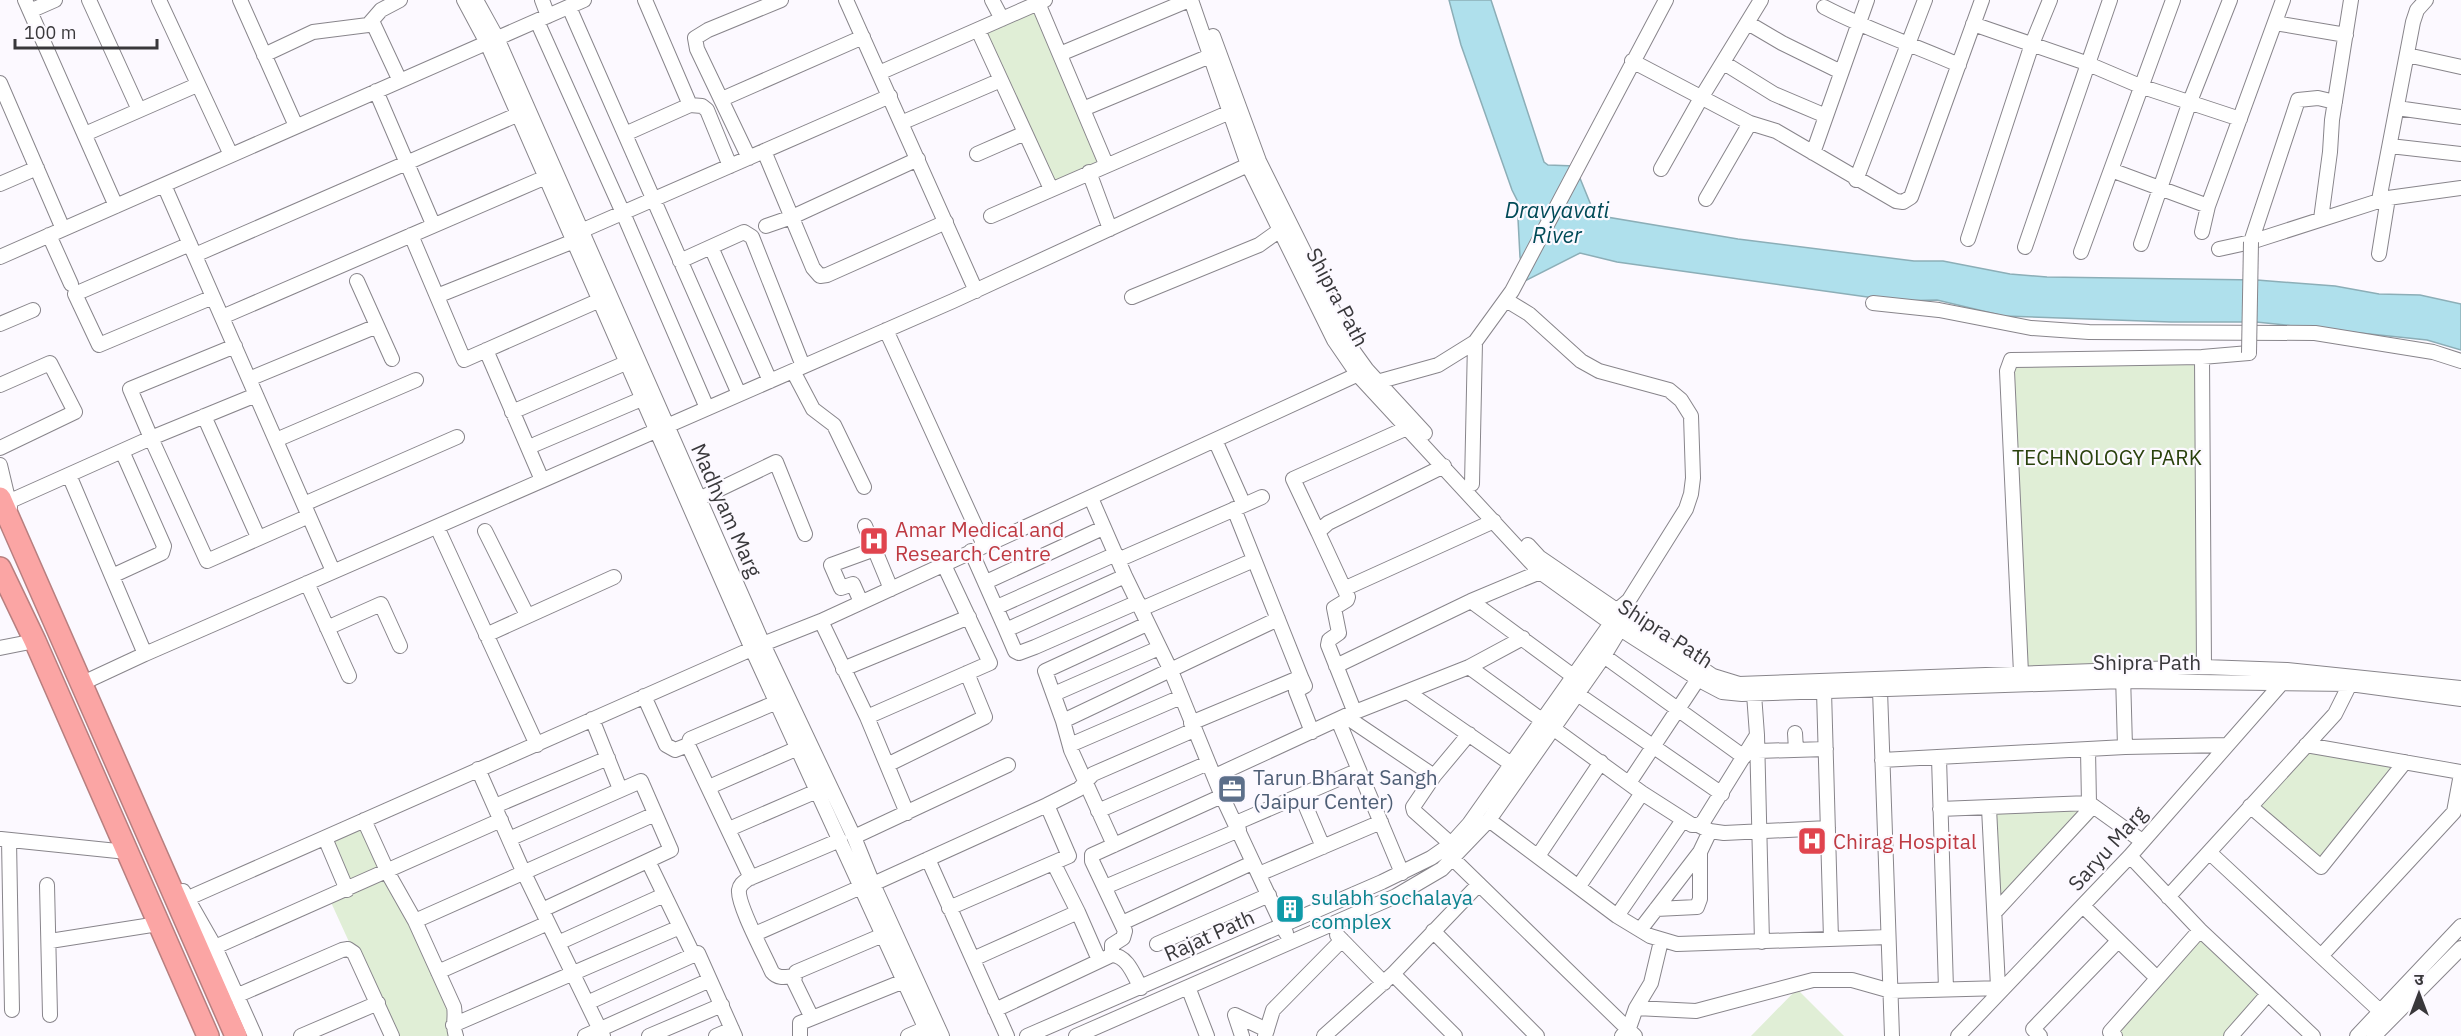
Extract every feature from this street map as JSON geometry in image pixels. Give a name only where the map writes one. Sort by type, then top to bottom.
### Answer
[{"type":"highway","points":[[4,500],[182,901],[236,1036]]},
{"type":"highway","points":[[0,568],[35,641],[208,1036]]},
{"type":"street","points":[[55,0],[28,5],[116,206]]},
{"type":"street","points":[[89,0],[139,110]]},
{"type":"street","points":[[159,0],[231,155]]},
{"type":"street","points":[[240,0],[296,126]]},
{"type":"street","points":[[264,54],[313,32],[362,26],[372,21],[381,10],[400,0]]},
{"type":"street","name":"Madhyam Marg","points":[[464,0],[492,40],[757,646],[854,837],[883,934],[928,1032]]},
{"type":"street","name":"Madhyam Marg","points":[[476,0],[519,114],[546,177],[578,236],[600,300],[644,398],[662,427],[699,499],[777,702],[817,791],[942,1036]]},
{"type":"street","points":[[542,0],[543,18],[706,408]]},
{"type":"street","points":[[0,257],[584,0]]},
{"type":"street","points":[[645,0],[690,105]]},
{"type":"street","points":[[749,158],[697,49],[696,38],[708,30],[781,0]]},
{"type":"street","points":[[846,0],[976,291]]},
{"type":"street","points":[[992,0],[1002,19]]},
{"type":"street","points":[[1060,54],[1190,0]]},
{"type":"street","name":"Shipra Path","points":[[1190,0],[1248,165],[1334,340],[1407,428],[1540,572],[1713,676],[1739,684],[2021,673],[2123,676],[2350,684],[2461,699]]},
{"type":"street","name":"Shipra Path","points":[[1200,0],[1259,160],[1354,352],[1362,373],[1377,382],[1539,557],[1698,679],[1722,692],[1754,694],[1880,690],[2123,676],[2204,667],[2287,670],[2461,688]]},
{"type":"street","points":[[1377,382],[1438,365],[1475,342],[1509,295],[1666,0]]},
{"type":"street","points":[[1661,169],[1761,0]]},
{"type":"street","points":[[1813,153],[1867,0]]},
{"type":"street","points":[[1856,180],[1925,0]]},
{"type":"street","points":[[1632,61],[1750,123],[1776,131],[1856,180],[1896,201],[1903,202],[1911,197],[1982,0]]},
{"type":"street","points":[[1968,239],[2032,44],[2050,0]]},
{"type":"street","points":[[2025,247],[2086,63],[2110,0]]},
{"type":"street","points":[[2081,252],[2173,0]]},
{"type":"street","points":[[2141,244],[2190,104],[2230,0]]},
{"type":"street","points":[[2202,232],[2208,206],[2283,0]]},
{"type":"street","points":[[2321,219],[2335,102],[2351,0]]},
{"type":"street","points":[[2379,255],[2383,199],[2397,108],[2415,16],[2426,0]]},
{"type":"street","points":[[879,73],[1042,2],[1060,54],[1106,164]]},
{"type":"street","points":[[569,7],[739,394]]},
{"type":"street","points":[[1824,7],[1858,25],[1910,42],[1959,65]]},
{"type":"street","points":[[372,21],[399,81]]},
{"type":"street","points":[[1748,23],[1782,43],[1841,72]]},
{"type":"street","points":[[2275,23],[2346,35]]},
{"type":"street","points":[[1972,24],[2086,63],[2190,104],[2240,119]]},
{"type":"street","points":[[978,30],[1051,189]]},
{"type":"street","points":[[722,99],[863,37]]},
{"type":"street","points":[[2407,55],[2461,67]]},
{"type":"street","points":[[1083,110],[1210,56]]},
{"type":"street","points":[[1724,63],[1774,94],[1826,116]]},
{"type":"street","points":[[901,123],[1001,80]]},
{"type":"street","points":[[0,85],[63,229]]},
{"type":"street","points":[[85,134],[197,85]]},
{"type":"street","points":[[376,92],[434,225]]},
{"type":"street","points":[[437,296],[578,236],[653,199],[890,96]]},
{"type":"street","points":[[2021,673],[2007,371],[2011,360],[2202,357],[2249,353],[2251,242],[2298,100],[2318,98],[2335,102]]},
{"type":"street","points":[[625,134],[690,105],[702,106],[707,110],[730,166]]},
{"type":"street","points":[[2397,108],[2461,117]]},
{"type":"street","points":[[991,216],[1230,112]]},
{"type":"street","points":[[213,297],[99,345],[75,294],[193,250],[519,114]]},
{"type":"street","points":[[1706,199],[1750,123]]},
{"type":"street","points":[[977,154],[1025,133]]},
{"type":"street","points":[[2390,146],[2461,154]]},
{"type":"street","points":[[764,151],[813,268],[816,273],[823,276],[946,222]]},
{"type":"street","points":[[680,261],[744,232],[792,217],[918,159]]},
{"type":"street","points":[[87,681],[333,571],[976,291],[1248,165]]},
{"type":"street","points":[[0,184],[37,168]]},
{"type":"street","points":[[2110,170],[2208,206]]},
{"type":"street","points":[[1089,172],[1110,229]]},
{"type":"street","points":[[222,317],[546,177]]},
{"type":"street","points":[[164,184],[333,571]]},
{"type":"street","points":[[2219,249],[2251,242],[2383,199],[2461,187]]},
{"type":"street","points":[[1132,297],[1259,245],[1280,231]]},
{"type":"street","points":[[744,232],[752,237],[813,409],[834,425],[864,487]]},
{"type":"street","points":[[50,235],[71,284]]},
{"type":"street","points":[[411,235],[464,360],[600,300]]},
{"type":"street","points":[[711,247],[770,381]]},
{"type":"street","points":[[357,281],[392,359]]},
{"type":"street","points":[[1509,295],[1581,361],[1599,371],[1669,390],[1682,399],[1691,416],[1691,494],[1680,519],[1619,620]]},
{"type":"street","points":[[1873,303],[1939,310],[2031,328],[2089,332],[2315,333],[2433,352],[2461,361]]},
{"type":"street","points":[[0,324],[33,310]]},
{"type":"street","points":[[249,379],[377,326]]},
{"type":"street","points":[[886,330],[984,545]]},
{"type":"street","points":[[1472,484],[1475,342]]},
{"type":"street","points":[[235,346],[130,389],[207,561],[457,437]]},
{"type":"street","points":[[486,350],[542,480]]},
{"type":"street","points":[[2202,357],[2204,667]]},
{"type":"street","points":[[512,412],[628,362]]},
{"type":"street","points":[[0,385],[50,363],[75,412],[0,448]]},
{"type":"street","points":[[182,901],[757,646],[821,621],[1362,373]]},
{"type":"street","points":[[276,440],[416,380]]},
{"type":"street","points":[[4,500],[69,475],[256,395]]},
{"type":"street","points":[[536,444],[644,398]]},
{"type":"street","points":[[204,416],[258,537]]},
{"type":"street","points":[[1402,873],[1359,770],[1336,666],[1328,642],[1339,633],[1333,609],[1347,600],[1346,588],[1293,479],[1407,428]]},
{"type":"street","points":[[1215,440],[1239,507],[1254,560],[1305,686],[1296,691],[1312,732]]},
{"type":"street","points":[[112,576],[162,553],[164,546],[122,451]]},
{"type":"street","points":[[699,499],[776,462],[805,534]]},
{"type":"street","points":[[0,465],[4,500],[139,791],[182,901],[215,947],[255,1036]]},
{"type":"street","points":[[1318,532],[1328,523],[1444,466]]},
{"type":"street","points":[[69,475],[146,654]]},
{"type":"street","points":[[997,607],[1262,497]]},
{"type":"street","points":[[1091,498],[1147,624],[1171,671],[1222,795],[1283,925],[1288,944]]},
{"type":"street","points":[[1346,588],[1494,521]]},
{"type":"street","points":[[865,526],[891,589]]},
{"type":"street","points":[[437,527],[537,745]]},
{"type":"street","points":[[986,582],[1103,528]]},
{"type":"street","points":[[485,531],[527,615]]},
{"type":"street","points":[[861,602],[853,585],[841,588],[831,565],[874,549]]},
{"type":"street","points":[[971,551],[1017,653],[1254,560]]},
{"type":"street","points":[[867,717],[990,663],[944,565]]},
{"type":"street","points":[[1336,666],[1471,601],[1540,572]]},
{"type":"street","points":[[1006,630],[1125,576]]},
{"type":"street","points":[[486,634],[614,577]]},
{"type":"street","points":[[307,583],[349,676]]},
{"type":"street","points":[[1471,601],[1573,676]]},
{"type":"street","points":[[327,628],[381,604],[400,646]]},
{"type":"street","points":[[843,669],[969,617]]},
{"type":"street","points":[[1063,721],[1278,619]]},
{"type":"street","name":"Rajat Path","points":[[1548,723],[1576,693],[1604,656],[1619,620]]},
{"type":"street","name":"Rajat Path","points":[[1076,1036],[1396,896],[1442,869],[1449,851],[1516,768],[1548,723],[1573,676],[1619,620]]},
{"type":"street","points":[[821,621],[867,717],[907,813]]},
{"type":"street","points":[[1045,671],[1147,624]]},
{"type":"street","points":[[1215,776],[1346,716],[1409,693],[1469,667],[1522,638]]},
{"type":"street","points":[[0,648],[35,641]]},
{"type":"street","points":[[1035,647],[1084,781],[1114,845]]},
{"type":"street","points":[[1054,694],[1159,648]]},
{"type":"street","points":[[1604,656],[1744,757]]},
{"type":"street","points":[[1469,667],[1642,794],[1692,825],[1724,833],[1828,828]]},
{"type":"street","points":[[887,765],[984,717],[967,673]]},
{"type":"street","points":[[2123,676],[2125,747]]},
{"type":"street","points":[[755,934],[928,860],[1047,805],[1078,789],[1093,774],[1301,677]]},
{"type":"street","points":[[1629,783],[1698,679]]},
{"type":"street","name":"Saryu Marg","points":[[1958,1036],[2001,988],[2130,856],[2282,683]]},
{"type":"street","points":[[2168,897],[2335,714],[2350,684]]},
{"type":"street","points":[[1880,690],[1892,1036]]},
{"type":"street","points":[[1824,691],[1831,939]]},
{"type":"street","points":[[1409,693],[1516,768]]},
{"type":"street","points":[[1576,693],[1722,794]]},
{"type":"street","points":[[1754,694],[1758,751],[1762,942]]},
{"type":"street","points":[[644,696],[666,746],[675,750],[688,745]]},
{"type":"street","points":[[1070,745],[1181,697]]},
{"type":"street","points":[[751,878],[688,745],[690,739],[777,702]]},
{"type":"street","points":[[1346,716],[1434,776]]},
{"type":"street","points":[[592,719],[620,789]]},
{"type":"street","points":[[1795,733],[1796,750]]},
{"type":"street","points":[[1469,734],[1434,776],[1413,809],[1479,884],[1629,1034],[1636,1008],[1651,983],[1661,941]]},
{"type":"street","points":[[1656,909],[1697,907],[1700,899],[1700,852],[1703,822],[1757,735]]},
{"type":"street","points":[[2306,745],[2461,773],[2454,812],[2321,956]]},
{"type":"street","points":[[1882,760],[2125,747],[2227,746]]},
{"type":"street","points":[[708,788],[798,748]]},
{"type":"street","points":[[1758,751],[1826,749]]},
{"type":"street","points":[[1995,912],[2091,804],[2088,750]]},
{"type":"street","points":[[495,806],[608,758]]},
{"type":"street","points":[[1939,758],[1946,989]]},
{"type":"street","points":[[1538,856],[1601,762]]},
{"type":"street","points":[[2250,806],[2321,867],[2405,762]]},
{"type":"street","points":[[1098,811],[1208,763]]},
{"type":"street","points":[[854,837],[1008,765]]},
{"type":"street","name":"Rajat Path","points":[[1027,1036],[1141,988],[1449,851],[1489,820],[1516,768]]},
{"type":"street","points":[[478,769],[523,871],[601,1033]]},
{"type":"street","points":[[1105,887],[1359,770]]},
{"type":"street","points":[[438,972],[671,850],[641,782],[620,789],[509,839]]},
{"type":"street","points":[[729,829],[817,791]]},
{"type":"street","points":[[1579,886],[1642,794]]},
{"type":"street","points":[[1105,958],[1112,945],[1125,934],[1122,922],[1092,858],[1096,853],[1222,795]]},
{"type":"street","points":[[1301,795],[1323,847]]},
{"type":"street","points":[[1940,809],[2091,804],[2142,841]]},
{"type":"street","points":[[949,908],[1069,856],[1047,805]]},
{"type":"street","points":[[1636,1008],[1696,1011],[1813,981],[1852,981],[1891,991],[2001,988],[1989,807]]},
{"type":"street","points":[[415,921],[655,814]]},
{"type":"street","points":[[364,819],[387,871],[415,921],[454,1007],[455,1030],[680,927]]},
{"type":"street","points":[[215,947],[501,820]]},
{"type":"street","points":[[1489,820],[1617,916],[1661,941],[1677,944],[1888,937]]},
{"type":"street","points":[[1617,916],[1683,820]]},
{"type":"street","points":[[1122,922],[1255,869],[1323,847],[1381,822]]},
{"type":"street","points":[[326,838],[347,890]]},
{"type":"street","points":[[12,1010],[5,980],[5,840],[127,852]]},
{"type":"street","points":[[794,976],[781,977],[772,972],[739,896],[741,884],[840,840]]},
{"type":"street","points":[[1640,930],[1700,852]]},
{"type":"street","points":[[2209,852],[2381,1012]]},
{"type":"street","points":[[2130,856],[2200,930],[2313,1036]]},
{"type":"street","points":[[928,860],[1007,1036]]},
{"type":"street","points":[[648,861],[693,956]]},
{"type":"street","points":[[1054,864],[1105,958]]},
{"type":"street","points":[[1324,1036],[1388,978],[1479,884]]},
{"type":"street","points":[[47,885],[50,1015]]},
{"type":"street","points":[[558,943],[664,895]]},
{"type":"street","points":[[1157,944],[1269,895]]},
{"type":"street","points":[[2083,906],[2157,978]]},
{"type":"street","points":[[973,960],[1078,912]]},
{"type":"street","points":[[50,941],[158,924]]},
{"type":"street","points":[[1329,925],[1342,940],[1455,1036]]},
{"type":"street","points":[[2357,1036],[2461,926]]},
{"type":"street","points":[[2115,1036],[2110,1032],[2200,930]]},
{"type":"street","points":[[1433,931],[1537,1036]]},
{"type":"street","points":[[812,1018],[794,981],[796,972],[883,934]]},
{"type":"street","points":[[1242,1036],[1235,1015],[1266,1033],[1273,1010],[1342,940]]},
{"type":"street","points":[[2040,1036],[2033,1029],[2118,940]]},
{"type":"street","points":[[2373,1036],[2461,948]]},
{"type":"street","points":[[236,996],[348,949],[354,952],[392,1036]]},
{"type":"street","points":[[587,1003],[698,952],[733,1033],[716,1036]]},
{"type":"street","points":[[995,1010],[1105,958],[1119,956],[1126,962],[1141,988]]},
{"type":"street","points":[[585,1036],[601,1033],[711,980]]},
{"type":"street","points":[[800,1036],[800,1023],[904,981]]},
{"type":"street","points":[[1188,987],[1207,1036]]},
{"type":"street","points":[[2231,1036],[2268,994]]},
{"type":"street","points":[[301,1036],[378,1003]]},
{"type":"street","points":[[649,1036],[722,1005]]},
{"type":"street","points":[[908,1036],[928,1032]]},
{"type":"green space","points":[[1038,3],[1106,164],[1051,189],[978,30]]},
{"type":"green space","name":"TECHNOLOGY PARK","points":[[2202,357],[2204,667],[2021,673],[2011,360]]},
{"type":"green space","points":[[2306,745],[2405,762],[2321,867],[2250,806]]},
{"type":"green space","points":[[2089,803],[2100,811],[1995,921],[1989,808]]},
{"type":"green space","points":[[364,820],[462,1036],[392,1036],[329,898],[347,891],[325,838]]},
{"type":"green space","points":[[2200,930],[2268,994],[2231,1036],[2115,1036]]},
{"type":"green space","points":[[1797,989],[1844,1036],[1751,1036]]},
{"type":"water","name":"Dravyavati River","points":[[1449,0],[1491,0],[1544,162],[1548,165],[1575,166],[1595,215],[1738,239],[1914,261],[1943,261],[2010,274],[2047,277],[2257,280],[2335,286],[2379,294],[2420,295],[2461,304],[2461,350],[2427,340],[2256,322],[2171,322],[2004,316],[1937,300],[1896,301],[1617,262],[1580,253],[1525,281],[1520,257],[1517,200],[1461,45]]},
{"type":"place","name":"Amar Medical and Research Centre","points":[[874,541]]},
{"type":"place","name":"Tarun Bharat Sangh (Jaipur Center)","points":[[1232,789]]},
{"type":"place","name":"Chirag Hospital","points":[[1812,841]]},
{"type":"place","name":"sulabh sochalaya complex","points":[[1290,909]]}]
